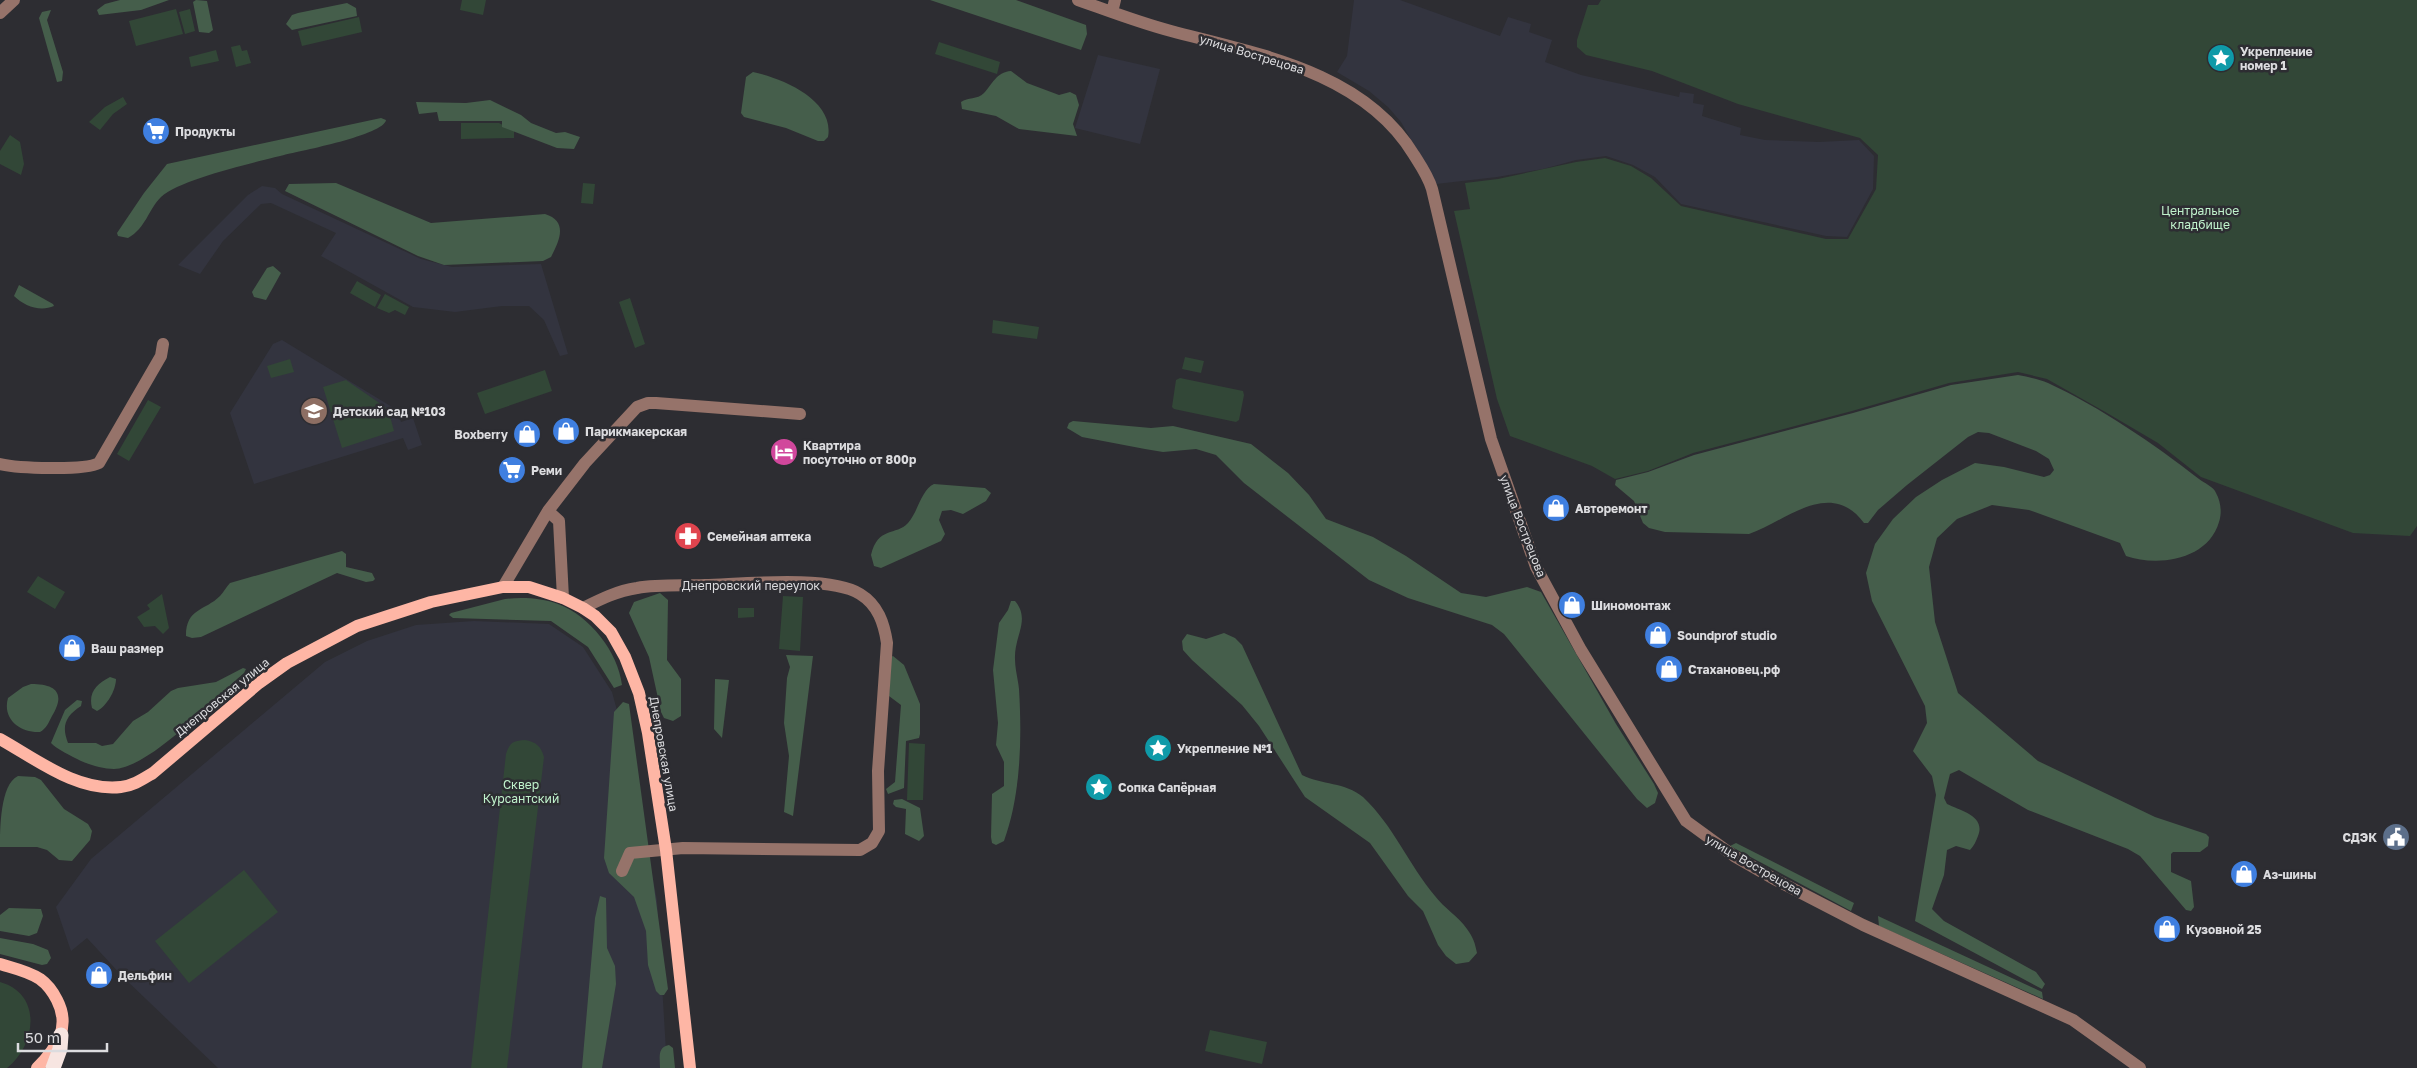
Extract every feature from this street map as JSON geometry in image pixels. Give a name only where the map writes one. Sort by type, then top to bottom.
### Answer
[{"type":"highway","points":[[53,1068],[60,1049],[62,1035]]},
{"type":"main road","name":"Днепровская улица","points":[[0,739],[76,780],[101,786],[123,787],[138,782],[153,773],[259,682],[287,663],[357,626],[431,602],[503,587],[529,587],[563,598],[595,616],[611,632],[625,658],[639,693],[648,733],[666,850],[690,1068]]},
{"type":"main road","points":[[0,964],[26,972],[48,986],[61,1009],[64,1019],[62,1035],[56,1047],[37,1068]]},
{"type":"street","points":[[0,13],[14,0]]},
{"type":"street","name":"улица Вострецова","points":[[1078,0],[1113,6],[1304,69],[1367,104],[1395,127],[1410,148],[1432,188],[1491,439],[1536,568],[1581,650],[1686,821],[1734,856],[1863,925],[2073,1020],[2140,1068]]},
{"type":"street","points":[[0,464],[22,468],[78,467],[99,463],[160,356],[163,344]]},
{"type":"street","points":[[503,587],[548,511],[594,453],[642,404],[672,404],[800,414]]},
{"type":"street","points":[[548,511],[555,515],[560,527],[563,598]]},
{"type":"street","name":"Днепровский переулок","points":[[583,608],[621,591],[654,587],[807,584],[849,589],[859,593],[877,611],[885,629],[887,643],[878,771],[879,831],[872,843],[860,850],[666,850],[630,853],[622,871]]},
{"type":"shaded area","points":[[1354,0],[1400,0],[1500,36],[1508,17],[1531,24],[1529,32],[1552,40],[1545,62],[1581,75],[1679,97],[1680,92],[1694,94],[1693,103],[1704,105],[1702,116],[1741,128],[1740,135],[1765,140],[1819,142],[1859,140],[1874,156],[1873,189],[1847,237],[1826,236],[1681,204],[1655,177],[1633,165],[1606,156],[1576,160],[1543,169],[1497,177],[1436,184],[1401,122],[1388,107],[1369,91],[1337,72],[1347,56]]},
{"type":"shaded area","points":[[1098,55],[1160,69],[1140,144],[1075,128]]},
{"type":"shaded area","points":[[262,186],[275,188],[282,194],[421,259],[452,267],[541,264],[568,354],[560,356],[544,320],[529,306],[502,306],[455,312],[413,307],[321,256],[336,233],[271,203],[261,204],[223,241],[200,274],[178,265],[248,195]]},
{"type":"shaded area","name":"Детский сад №103","points":[[282,340],[397,410],[401,422],[413,418],[422,445],[408,450],[403,438],[254,484],[230,413],[273,344]]},
{"type":"shaded area","points":[[474,621],[549,624],[583,647],[612,692],[627,747],[657,900],[667,1068],[218,1068],[123,977],[87,938],[71,951],[56,907],[91,859],[325,662],[367,641],[416,625]]},
{"type":"green space","points":[[120,0],[169,0],[141,10],[99,15],[97,10],[105,4]]},
{"type":"green space","points":[[196,0],[207,1],[213,30],[209,33],[199,32],[193,2]]},
{"type":"green space","points":[[462,0],[486,0],[483,15],[460,10]]},
{"type":"green space","points":[[930,0],[1016,0],[1086,25],[1087,34],[1081,50]]},
{"type":"green space","name":"Центральное кладбище","points":[[1601,0],[2417,0],[2417,526],[2410,536],[2353,533],[2201,477],[2158,443],[2107,413],[2047,379],[2018,372],[1949,383],[1693,453],[1648,471],[1615,479],[1592,466],[1510,436],[1497,399],[1454,211],[1470,209],[1465,183],[1498,179],[1576,162],[1605,158],[1631,166],[1651,178],[1681,206],[1826,239],[1848,239],[1876,189],[1878,155],[1860,138],[1738,104],[1652,71],[1586,55],[1577,47],[1577,40],[1588,5],[1598,5]]},
{"type":"green space","points":[[347,3],[356,8],[357,16],[292,30],[286,24],[292,15]]},
{"type":"green space","points":[[176,9],[183,34],[136,46],[129,21]]},
{"type":"green space","points":[[190,9],[195,31],[185,34],[179,12]]},
{"type":"green space","points":[[51,10],[47,20],[63,72],[62,81],[57,82],[39,18],[42,12]]},
{"type":"green space","points":[[359,17],[362,32],[302,46],[298,31]]},
{"type":"green space","points":[[939,42],[1000,62],[997,74],[935,54]]},
{"type":"green space","points":[[240,45],[242,51],[247,50],[251,63],[236,67],[231,47]]},
{"type":"green space","points":[[216,50],[219,61],[191,67],[189,57]]},
{"type":"green space","points":[[1011,71],[1027,83],[1059,95],[1070,92],[1076,95],[1079,105],[1073,124],[1077,136],[1019,129],[996,116],[962,109],[961,102],[981,95],[998,76]]},
{"type":"green space","points":[[753,72],[791,85],[815,102],[823,112],[828,124],[828,137],[824,141],[818,141],[786,128],[744,117],[741,113],[746,77]]},
{"type":"green space","points":[[123,97],[127,104],[113,114],[100,130],[89,122],[105,107]]},
{"type":"green space","points":[[490,100],[521,115],[531,123],[556,133],[565,132],[580,137],[574,149],[557,148],[502,127],[502,121],[439,121],[437,112],[419,114],[416,102],[466,103]]},
{"type":"green space","points":[[381,118],[386,120],[382,126],[357,137],[238,167],[184,184],[161,197],[134,234],[128,238],[118,236],[117,233],[144,193],[167,164]]},
{"type":"green space","points":[[461,123],[499,123],[514,131],[514,138],[461,139]]},
{"type":"green space","points":[[10,135],[20,142],[24,164],[21,175],[0,164],[0,151]]},
{"type":"green space","points":[[336,183],[431,223],[545,214],[557,221],[560,232],[559,238],[551,257],[543,261],[444,265],[418,256],[285,191],[289,184]]},
{"type":"green space","points":[[583,183],[595,184],[593,204],[581,203]]},
{"type":"green space","points":[[273,266],[281,273],[266,300],[254,297],[252,292],[267,268]]},
{"type":"green space","points":[[357,281],[381,295],[375,307],[350,293]]},
{"type":"green space","points":[[19,285],[54,306],[38,308],[22,303],[14,296]]},
{"type":"green space","points":[[385,294],[409,307],[405,315],[395,310],[389,313],[377,308]]},
{"type":"green space","points":[[630,298],[645,344],[635,348],[619,302]]},
{"type":"green space","points":[[993,320],[1039,327],[1037,339],[992,333]]},
{"type":"green space","points":[[1185,357],[1204,361],[1201,373],[1182,369]]},
{"type":"green space","points":[[290,359],[294,372],[271,378],[267,366]]},
{"type":"green space","points":[[545,370],[552,391],[485,414],[477,393]]},
{"type":"green space","points":[[2018,375],[2045,382],[2068,393],[2107,415],[2145,440],[2213,489],[2219,500],[2221,511],[2219,522],[2213,535],[2204,545],[2193,552],[2167,560],[2152,561],[2126,556],[2120,543],[2029,510],[1992,505],[1957,519],[1937,538],[1929,567],[1935,622],[1958,693],[2038,761],[2155,817],[2206,834],[2209,837],[2208,846],[2200,852],[2173,852],[2171,854],[2171,872],[2191,881],[2194,907],[2191,911],[2186,910],[2140,856],[2128,849],[2028,810],[1959,770],[1950,774],[1944,798],[1947,804],[1971,815],[1980,829],[1976,842],[1970,850],[1956,846],[1947,850],[1944,875],[1932,909],[1944,921],[2036,972],[2045,984],[2042,989],[1915,921],[1936,795],[1932,776],[1913,751],[1927,723],[1925,706],[1872,601],[1866,573],[1875,544],[1893,519],[1916,497],[1942,480],[1975,463],[2004,467],[2044,477],[2050,475],[2054,470],[2049,459],[2036,451],[1989,433],[1978,432],[1968,437],[1907,485],[1878,510],[1868,523],[1864,523],[1851,510],[1837,504],[1822,503],[1792,513],[1749,534],[1665,532],[1649,528],[1643,523],[1634,501],[1615,485],[1616,480],[1648,472],[1694,455],[1951,385]]},
{"type":"green space","points":[[1180,378],[1243,391],[1244,395],[1239,420],[1236,422],[1174,409],[1172,407],[1176,380]]},
{"type":"green space","points":[[346,380],[388,409],[394,431],[342,448],[323,387]]},
{"type":"green space","points":[[148,400],[161,407],[129,461],[117,454]]},
{"type":"green space","points":[[1073,421],[1151,428],[1173,426],[1251,444],[1288,473],[1309,495],[1326,519],[1373,537],[1406,556],[1461,593],[1486,597],[1527,587],[1541,592],[1616,724],[1654,784],[1658,793],[1655,803],[1647,808],[1637,799],[1504,634],[1492,625],[1408,598],[1369,580],[1244,483],[1216,455],[1196,449],[1163,452],[1082,437],[1067,428],[1069,423]]},
{"type":"green space","points":[[934,484],[985,488],[991,493],[986,501],[963,514],[951,510],[942,511],[939,520],[945,534],[941,541],[881,568],[874,566],[871,555],[878,540],[908,523],[926,491]]},
{"type":"green space","points":[[342,551],[346,554],[346,567],[372,573],[375,579],[366,582],[337,573],[201,637],[192,638],[186,636],[189,620],[193,615],[220,596],[230,583]]},
{"type":"green space","points":[[38,576],[65,592],[55,609],[27,592]]},
{"type":"green space","points":[[660,593],[668,600],[667,660],[681,679],[681,716],[673,721],[664,718],[661,712],[649,657],[629,613],[634,602]]},
{"type":"green space","points":[[162,594],[169,628],[163,634],[155,626],[144,627],[137,617],[150,609],[147,605]]},
{"type":"green space","points":[[783,596],[803,597],[800,651],[779,649]]},
{"type":"green space","points":[[505,599],[545,600],[558,604],[581,617],[591,626],[608,648],[615,660],[622,685],[614,688],[588,647],[551,621],[453,618],[449,615]]},
{"type":"green space","points":[[1011,601],[1015,601],[1022,615],[1015,651],[1020,708],[1019,766],[1010,823],[1004,841],[996,845],[992,843],[991,837],[992,794],[1004,786],[1004,762],[996,745],[998,723],[993,670],[999,623],[1008,610]]},
{"type":"green space","points":[[738,608],[754,608],[754,617],[738,618]]},
{"type":"green space","points":[[1224,633],[1235,638],[1242,645],[1302,775],[1356,792],[1374,808],[1426,884],[1471,935],[1477,953],[1469,962],[1456,964],[1446,956],[1438,945],[1423,911],[1408,896],[1370,843],[1305,797],[1259,726],[1242,705],[1183,650],[1182,641],[1187,634],[1206,639]]},
{"type":"green space","points":[[786,655],[813,656],[793,816],[784,812],[789,756],[784,723],[787,678],[790,667]]},
{"type":"green space","points":[[893,656],[904,665],[920,704],[920,734],[919,738],[906,741],[904,788],[888,794],[886,789],[895,782],[901,705],[889,696],[891,657]]},
{"type":"green space","points":[[243,668],[246,669],[244,673],[182,730],[164,745],[129,766],[114,769],[93,765],[73,757],[51,743],[65,710],[77,700],[82,701],[81,706],[66,721],[65,731],[68,743],[96,743],[102,746],[113,744],[133,721],[148,712],[171,691],[178,688],[216,682]]},
{"type":"green space","points":[[110,677],[116,679],[114,688],[107,702],[97,711],[92,708],[91,697],[95,689]]},
{"type":"green space","points":[[715,679],[729,680],[722,738],[714,729]]},
{"type":"green space","points":[[31,684],[40,684],[52,688],[58,696],[56,708],[47,725],[40,732],[33,732],[20,727],[10,718],[8,712],[8,698],[23,687]]},
{"type":"green space","points":[[623,702],[629,704],[668,989],[664,995],[660,995],[656,991],[648,965],[646,931],[634,897],[609,873],[604,858],[614,712]]},
{"type":"green space","name":"Сквер Курсантский","points":[[525,740],[538,745],[544,757],[507,1068],[471,1068],[506,754],[512,743]]},
{"type":"green space","points":[[909,743],[925,744],[923,800],[907,800]]},
{"type":"green space","points":[[18,776],[35,777],[41,780],[64,809],[88,824],[92,831],[90,840],[72,861],[59,860],[47,850],[37,847],[0,847],[4,797],[12,781]]},
{"type":"green space","points":[[902,799],[920,808],[924,836],[919,841],[905,834],[906,809],[896,807],[893,804],[894,800]]},
{"type":"green space","points":[[1736,843],[1854,903],[1851,911],[1730,846]]},
{"type":"green space","points":[[244,870],[278,912],[189,983],[155,941]]},
{"type":"green space","points":[[600,896],[606,898],[607,948],[615,966],[616,984],[602,1068],[582,1068],[595,918]]},
{"type":"green space","points":[[9,908],[41,909],[43,916],[37,933],[29,936],[0,931],[0,915]]},
{"type":"green space","points":[[1878,916],[2042,992],[2043,999],[1879,926]]},
{"type":"green space","points":[[0,938],[33,944],[48,950],[51,958],[47,964],[42,965],[0,954]]},
{"type":"green space","points":[[0,982],[14,988],[23,997],[29,1008],[29,1034],[17,1058],[7,1068],[0,1068]]},
{"type":"green space","points":[[1210,1030],[1267,1042],[1262,1064],[1205,1051]]},
{"type":"green space","points":[[669,1045],[673,1048],[675,1068],[660,1068],[661,1051],[665,1046]]},
{"type":"place","name":"Укрепление номер 1","points":[[2221,58]]},
{"type":"place","name":"Продукты","points":[[156,131]]},
{"type":"place","name":"Детский сад №103","points":[[314,411]]},
{"type":"place","name":"Парикмакерская","points":[[566,431]]},
{"type":"place","name":"Boxberry","points":[[527,434]]},
{"type":"place","name":"Квартира посуточно от 800р","points":[[784,452]]},
{"type":"place","name":"Реми","points":[[512,470]]},
{"type":"place","name":"Авторемонт","points":[[1556,508]]},
{"type":"place","name":"Семейная аптека","points":[[688,536]]},
{"type":"place","name":"Шиномонтаж","points":[[1572,605]]},
{"type":"place","name":"Soundprof studio","points":[[1658,635]]},
{"type":"place","name":"Ваш размер","points":[[72,648]]},
{"type":"place","name":"Стахановец.рф","points":[[1669,669]]},
{"type":"place","name":"Укрепление №1","points":[[1158,748]]},
{"type":"place","name":"Сопка Сапёрная","points":[[1099,787]]},
{"type":"place","name":"СДЭК","points":[[2396,837]]},
{"type":"place","name":"Аз-шины","points":[[2244,874]]},
{"type":"place","name":"Кузовной 25","points":[[2167,929]]},
{"type":"place","name":"Дельфин","points":[[99,975]]}]
